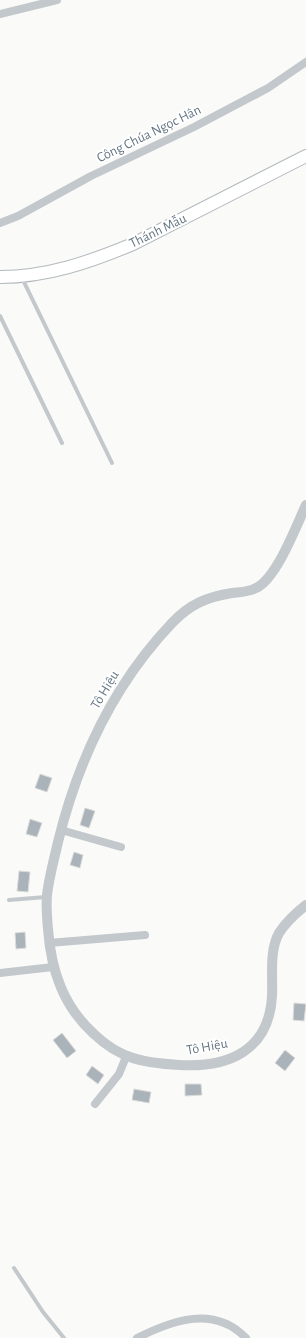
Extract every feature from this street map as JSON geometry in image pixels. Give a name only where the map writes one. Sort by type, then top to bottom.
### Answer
[{"type":"main road","name":"Thánh Mẫu","points":[[0,277],[21,276],[64,269],[103,256],[140,240],[306,156]]},
{"type":"street","points":[[0,14],[57,0]]},
{"type":"street","name":"Công Chúa Ngọc Hân","points":[[0,223],[18,216],[91,176],[194,127],[268,88],[306,62]]},
{"type":"street","name":"Tô Hiệu","points":[[306,505],[280,560],[265,581],[257,588],[215,596],[197,602],[185,610],[152,645],[118,692],[94,738],[77,776],[61,830],[47,897],[49,943],[53,967],[64,996],[80,1020],[108,1046],[126,1057],[142,1062],[186,1066],[223,1061],[245,1052],[261,1036],[269,1018],[272,999],[273,958],[277,940],[288,921],[306,905]]},
{"type":"street","points":[[61,830],[121,847]]},
{"type":"street","points":[[49,943],[145,935]]},
{"type":"street","points":[[0,973],[53,967]]},
{"type":"street","points":[[96,1104],[119,1074],[126,1057]]},
{"type":"street","points":[[137,1338],[160,1327],[198,1318],[226,1323],[236,1328],[246,1338]]},
{"type":"lane","points":[[21,276],[112,463]]},
{"type":"lane","points":[[0,316],[62,443]]},
{"type":"lane","points":[[9,900],[47,897]]},
{"type":"lane","points":[[14,1268],[43,1312],[64,1338]]},
{"type":"building","points":[[40,774],[52,778],[47,792],[35,788]]},
{"type":"building","points":[[85,808],[95,811],[89,828],[80,825]]},
{"type":"building","points":[[30,819],[42,823],[37,837],[26,834]]},
{"type":"building","points":[[74,852],[83,855],[80,868],[70,865]]},
{"type":"building","points":[[19,871],[30,872],[28,892],[17,891]]},
{"type":"building","points":[[25,932],[26,948],[16,949],[15,933]]},
{"type":"building","points":[[294,1003],[306,1004],[304,1021],[293,1020]]},
{"type":"building","points":[[62,1033],[76,1051],[67,1058],[53,1040]]},
{"type":"building","points":[[285,1050],[295,1058],[285,1071],[275,1063]]},
{"type":"building","points":[[92,1066],[104,1075],[98,1084],[86,1075]]},
{"type":"building","points":[[185,1084],[201,1084],[202,1095],[185,1096]]},
{"type":"building","points":[[134,1089],[151,1092],[149,1103],[132,1100]]}]
